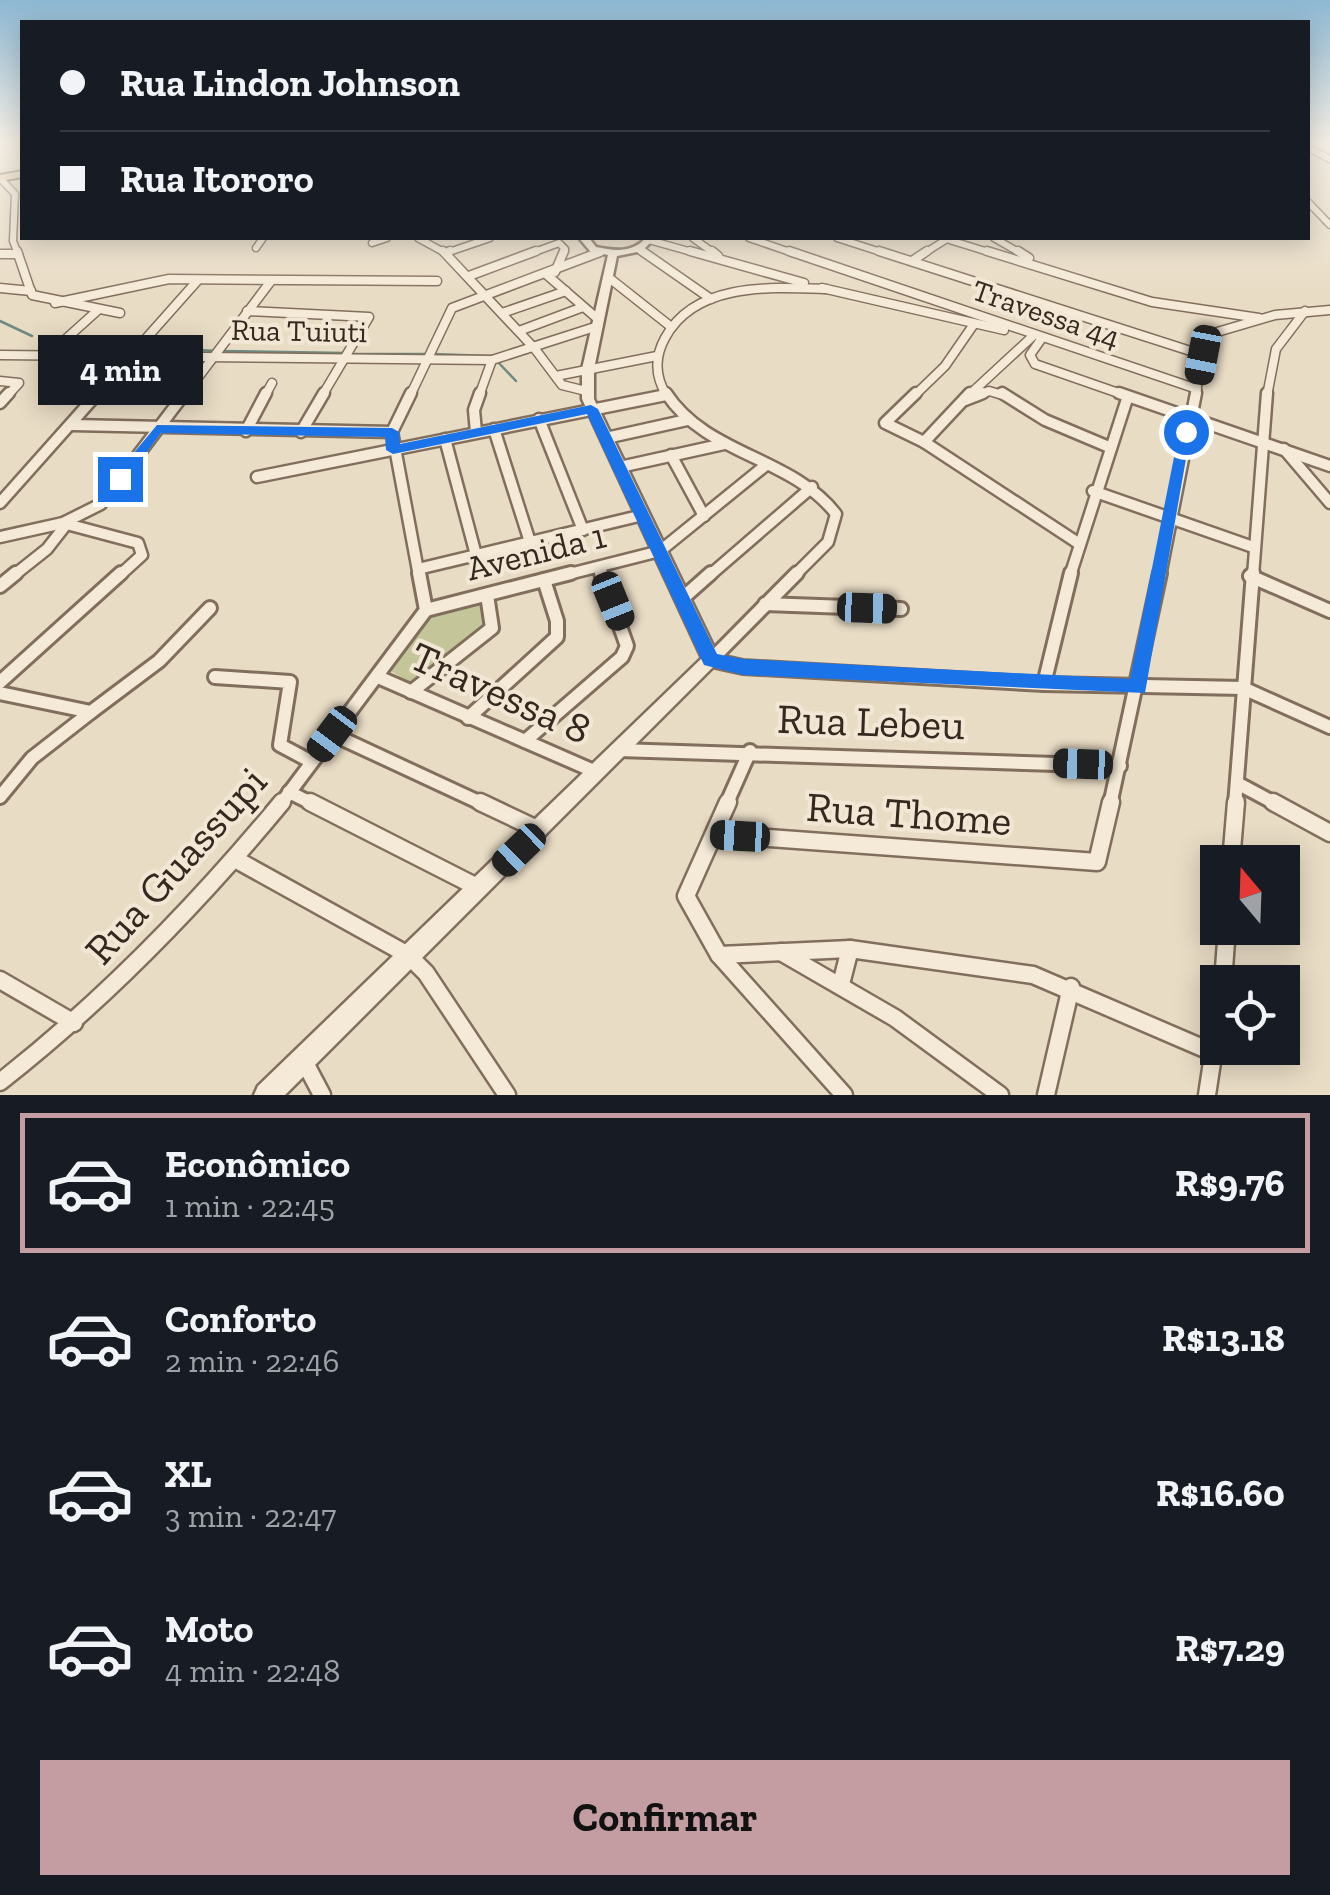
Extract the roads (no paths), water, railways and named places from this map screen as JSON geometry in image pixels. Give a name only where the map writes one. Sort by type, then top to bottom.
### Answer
[{"type":"street","points":[[13,192],[13,236],[31,291],[38,299],[120,313]]},
{"type":"street","points":[[1310,204],[1330,225]]},
{"type":"street","points":[[256,248],[261,240]]},
{"type":"street","points":[[372,243],[381,240]]},
{"type":"street","points":[[422,240],[446,253],[469,276],[565,388],[586,392],[608,278],[607,252]]},
{"type":"street","points":[[446,253],[484,240]]},
{"type":"street","points":[[585,240],[587,246],[607,252]]},
{"type":"street","points":[[426,610],[392,432],[452,308],[607,252],[638,249],[653,240],[826,290],[1033,335]]},
{"type":"street","points":[[699,240],[763,288]]},
{"type":"street","name":"Travessa 44","points":[[755,240],[1197,388]]},
{"type":"street","points":[[842,240],[1203,355]]},
{"type":"street","points":[[912,262],[942,240]]},
{"type":"street","points":[[952,240],[1152,302],[1230,310],[1260,318]]},
{"type":"street","points":[[998,240],[1058,272]]},
{"type":"street","points":[[469,276],[558,244],[566,249],[551,273]]},
{"type":"street","points":[[638,249],[710,299]]},
{"type":"street","points":[[0,254],[18,254]]},
{"type":"street","points":[[551,273],[598,323]]},
{"type":"street","points":[[862,298],[891,276]]},
{"type":"street","points":[[608,278],[670,326]]},
{"type":"street","points":[[0,503],[73,426],[198,280]]},
{"type":"street","points":[[0,537],[64,525],[101,504],[271,280]]},
{"type":"street","points":[[55,303],[155,281],[437,280]]},
{"type":"street","points":[[0,288],[31,291]]},
{"type":"street","points":[[267,1095],[710,660],[835,530],[833,508],[812,487],[724,444],[687,420],[666,396],[657,376],[658,356],[670,326],[710,299],[763,288],[826,290]]},
{"type":"street","points":[[502,313],[566,291]]},
{"type":"street","points":[[901,308],[920,295]]},
{"type":"street","points":[[519,331],[583,307]]},
{"type":"street","points":[[942,318],[955,307]]},
{"type":"street","points":[[48,355],[98,310]]},
{"type":"street","points":[[1120,766],[1207,335],[1260,318],[1330,310]]},
{"type":"street","points":[[247,311],[369,317],[300,432]]},
{"type":"street","points":[[1232,845],[1260,442],[1272,360],[1305,311]]},
{"type":"street","name":"Rua Tuiuti","points":[[0,355],[138,349],[429,353],[495,359],[535,349],[598,323]]},
{"type":"street","points":[[974,324],[945,366],[884,422],[924,442],[1078,543]]},
{"type":"street","points":[[1033,335],[1030,355],[1035,364],[1127,399],[1330,466]]},
{"type":"street","points":[[924,442],[1033,335]]},
{"type":"street","points":[[556,376],[658,356]]},
{"type":"street","points":[[476,432],[473,418],[495,359]]},
{"type":"street","points":[[0,381],[19,382],[0,403]]},
{"type":"street","points":[[246,431],[272,383]]},
{"type":"street","points":[[965,400],[995,391],[1045,420],[1109,447]]},
{"type":"street","name":"Avenida 1","points":[[586,392],[710,660]]},
{"type":"street","points":[[257,478],[666,396]]},
{"type":"street","points":[[1044,684],[1078,543],[1127,399]]},
{"type":"street","points":[[539,419],[583,530]]},
{"type":"street","points":[[606,438],[687,420]]},
{"type":"street","points":[[73,426],[392,432]]},
{"type":"street","points":[[937,452],[941,426]]},
{"type":"street","points":[[494,429],[530,542]]},
{"type":"street","points":[[445,439],[476,555]]},
{"type":"street","points":[[620,467],[724,444]]},
{"type":"street","points":[[1284,449],[1330,503]]},
{"type":"street","points":[[671,455],[704,516]]},
{"type":"street","points":[[660,550],[766,466]]},
{"type":"street","points":[[684,598],[812,487]]},
{"type":"street","points":[[1094,491],[1254,548]]},
{"type":"street","points":[[418,569],[643,515]]},
{"type":"street","points":[[0,586],[48,549],[64,525]]},
{"type":"street","points":[[0,682],[142,554],[138,543],[127,538],[64,525]]},
{"type":"street","name":"Avenida 1","points":[[426,610],[660,550]]},
{"type":"street","points":[[525,740],[622,657],[627,646],[599,567]]},
{"type":"street","points":[[1250,576],[1330,612]]},
{"type":"street","points":[[468,718],[557,637],[557,620],[544,580]]},
{"type":"street","points":[[411,692],[492,628],[486,595]]},
{"type":"street","points":[[766,604],[901,608]]},
{"type":"street","points":[[0,796],[32,758],[160,661],[210,608]]},
{"type":"street","name":"Rua Guassupi","points":[[0,1082],[74,1024],[175,926],[289,792],[426,610]]},
{"type":"street","points":[[710,660],[743,667],[1044,684],[1243,688],[1330,727]]},
{"type":"street","name":"Travessa 8","points":[[378,677],[596,772]]},
{"type":"street","points":[[215,678],[290,682],[280,745],[312,762]]},
{"type":"street","points":[[0,693],[91,712]]},
{"type":"street","points":[[332,734],[539,830]]},
{"type":"street","name":"Rua Lebeu","points":[[619,750],[750,751],[1120,766]]},
{"type":"street","points":[[750,751],[715,834],[692,873],[686,896],[720,956],[844,1095]]},
{"type":"street","name":"Rua Thome","points":[[715,834],[1097,862],[1120,766]]},
{"type":"street","points":[[1237,782],[1330,833]]},
{"type":"street","points":[[289,792],[479,888]]},
{"type":"street","points":[[235,859],[408,955],[426,973],[507,1095]]},
{"type":"street","points":[[720,956],[850,949],[993,967],[1071,987],[1200,1046]]},
{"type":"street","points":[[841,984],[850,949]]},
{"type":"street","points":[[777,950],[841,984],[939,1046],[1000,1095]]},
{"type":"street","points":[[0,980],[74,1024]]},
{"type":"street","points":[[1046,1095],[1071,987]]},
{"type":"street","points":[[303,1059],[322,1095]]},
{"type":"street","points":[[1207,1095],[1210,1065]]},
{"type":"waterway","points":[[0,321],[32,336]]},
{"type":"waterway","points":[[68,341],[135,346]]},
{"type":"waterway","points":[[143,347],[215,351]]},
{"type":"waterway","points":[[223,351],[345,353]]},
{"type":"waterway","points":[[353,354],[425,354]]},
{"type":"waterway","points":[[433,354],[490,356]]},
{"type":"waterway","points":[[496,360],[516,381]]}]
